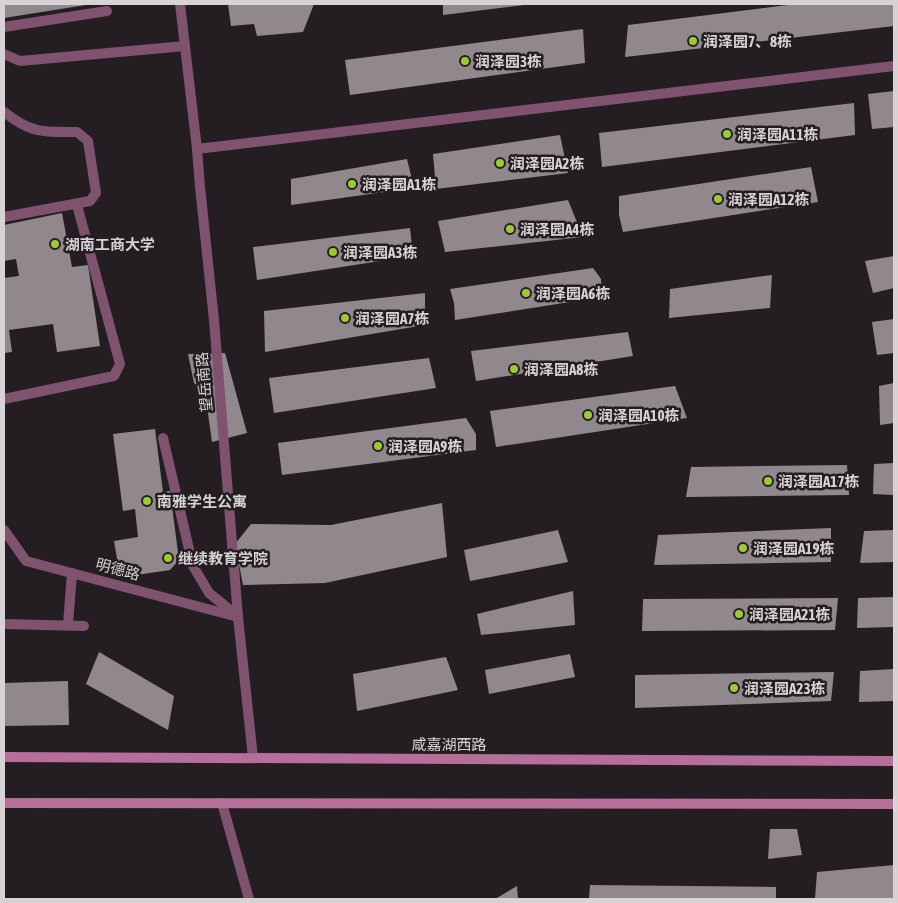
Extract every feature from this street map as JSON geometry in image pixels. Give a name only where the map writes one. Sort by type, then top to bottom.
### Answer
[{"type":"main road","name":"咸嘉湖西路","points":[[4,757],[894,761]]},
{"type":"main road","points":[[4,803],[894,804]]},
{"type":"street","name":"望岳南路","points":[[180,4],[214,320],[238,617],[253,758]]},
{"type":"street","points":[[4,27],[107,11]]},
{"type":"street","points":[[4,54],[20,61],[185,46]]},
{"type":"street","points":[[197,149],[894,66]]},
{"type":"street","points":[[4,112],[19,124],[41,132],[77,132],[88,141],[96,193],[90,201],[77,205],[4,217]]},
{"type":"street","points":[[4,399],[114,376],[120,364],[77,205]]},
{"type":"street","points":[[164,438],[193,566],[210,593],[238,617]]},
{"type":"street","name":"明德路","points":[[4,530],[26,561],[238,617]]},
{"type":"street","points":[[68,625],[72,573]]},
{"type":"street","points":[[4,624],[84,626]]},
{"type":"street","points":[[222,804],[249,899]]},
{"type":"building","points":[[4,4],[86,4],[86,5],[4,18]]},
{"type":"building","points":[[228,4],[314,4],[303,32],[257,36],[254,24],[231,26]]},
{"type":"building","points":[[443,4],[523,4],[524,5],[443,15]]},
{"type":"building","name":"润泽园7、8栋","points":[[795,4],[894,4],[894,26],[625,57],[628,25]]},
{"type":"building","name":"润泽园3栋","points":[[583,29],[585,63],[350,95],[345,60]]},
{"type":"building","points":[[894,91],[894,127],[872,129],[868,94]]},
{"type":"building","name":"润泽园A11栋","points":[[854,103],[855,135],[602,167],[599,133]]},
{"type":"building","name":"润泽园A2栋","points":[[560,135],[568,173],[436,189],[433,154]]},
{"type":"building","name":"润泽园A1栋","points":[[407,159],[414,188],[291,205],[291,179]]},
{"type":"building","name":"润泽园A12栋","points":[[811,167],[818,202],[623,232],[619,215],[619,196]]},
{"type":"building","name":"润泽园A4栋","points":[[568,200],[583,237],[445,252],[438,221]]},
{"type":"building","points":[[62,213],[72,267],[88,265],[100,346],[57,352],[53,324],[9,330],[12,352],[4,353],[4,278],[19,276],[16,259],[4,261],[4,225]]},
{"type":"building","name":"润泽园A3栋","points":[[410,228],[413,256],[257,280],[253,247]]},
{"type":"building","points":[[894,256],[894,288],[873,293],[865,261]]},
{"type":"building","name":"润泽园A6栋","points":[[593,268],[601,279],[602,297],[455,320],[454,303],[450,289]]},
{"type":"building","points":[[772,275],[770,308],[669,318],[670,289]]},
{"type":"building","name":"润泽园A7栋","points":[[425,293],[425,325],[265,352],[264,311]]},
{"type":"building","points":[[894,319],[894,353],[877,355],[872,322]]},
{"type":"building","name":"润泽园A8栋","points":[[628,332],[633,356],[476,381],[471,351]]},
{"type":"building","points":[[225,353],[247,433],[212,442],[205,392],[194,383],[188,354]]},
{"type":"building","points":[[429,358],[436,388],[274,413],[269,378]]},
{"type":"building","points":[[894,383],[894,423],[880,425],[879,386]]},
{"type":"building","name":"润泽园A10栋","points":[[675,386],[687,418],[496,447],[490,411]]},
{"type":"building","name":"润泽园A9栋","points":[[466,418],[476,434],[476,450],[282,475],[278,443]]},
{"type":"building","name":"南雅学生公寓","points":[[155,429],[163,492],[170,491],[179,560],[170,570],[136,575],[136,568],[119,570],[114,541],[138,537],[135,509],[123,511],[113,434]]},
{"type":"building","points":[[894,463],[894,495],[873,494],[874,464]]},
{"type":"building","name":"润泽园A17栋","points":[[847,465],[849,495],[686,497],[691,467]]},
{"type":"building","points":[[442,503],[447,557],[325,583],[243,585],[235,544],[251,524],[331,525]]},
{"type":"building","name":"润泽园A19栋","points":[[831,528],[831,562],[654,565],[658,535]]},
{"type":"building","points":[[558,530],[568,562],[470,581],[464,550]]},
{"type":"building","points":[[894,530],[894,562],[860,563],[864,531]]},
{"type":"building","points":[[573,591],[575,625],[481,635],[477,614]]},
{"type":"building","points":[[894,597],[894,627],[857,628],[858,598]]},
{"type":"building","name":"润泽园A21栋","points":[[838,598],[835,630],[642,631],[643,599]]},
{"type":"building","points":[[99,652],[174,696],[168,730],[86,684]]},
{"type":"building","points":[[570,654],[575,677],[489,694],[485,670]]},
{"type":"building","points":[[446,657],[458,690],[357,711],[353,674]]},
{"type":"building","points":[[894,669],[894,701],[859,702],[860,671]]},
{"type":"building","name":"润泽园A23栋","points":[[834,672],[831,701],[635,708],[635,675]]},
{"type":"building","points":[[68,681],[69,725],[4,726],[4,683]]},
{"type":"building","points":[[770,829],[797,829],[802,855],[768,859]]},
{"type":"building","points":[[894,865],[894,899],[815,899],[817,872]]},
{"type":"building","points":[[590,885],[776,887],[776,899],[589,899]]},
{"type":"building","points":[[517,886],[518,899],[495,899]]},
{"type":"place","name":"润泽园7、8栋","points":[[693,41]]},
{"type":"place","name":"润泽园3栋","points":[[465,61]]},
{"type":"place","name":"润泽园A11栋","points":[[727,134]]},
{"type":"place","name":"润泽园A2栋","points":[[500,163]]},
{"type":"place","name":"润泽园A1栋","points":[[352,184]]},
{"type":"place","name":"润泽园A12栋","points":[[718,199]]},
{"type":"place","name":"润泽园A4栋","points":[[510,229]]},
{"type":"place","name":"湖南工商大学","points":[[55,244]]},
{"type":"place","name":"润泽园A3栋","points":[[333,252]]},
{"type":"place","name":"润泽园A6栋","points":[[526,293]]},
{"type":"place","name":"润泽园A7栋","points":[[345,318]]},
{"type":"place","name":"润泽园A8栋","points":[[514,369]]},
{"type":"place","name":"润泽园A10栋","points":[[588,415]]},
{"type":"place","name":"润泽园A9栋","points":[[378,446]]},
{"type":"place","name":"润泽园A17栋","points":[[768,481]]},
{"type":"place","name":"南雅学生公寓","points":[[147,501]]},
{"type":"place","name":"润泽园A19栋","points":[[743,548]]},
{"type":"place","name":"继续教育学院","points":[[168,558]]},
{"type":"place","name":"润泽园A21栋","points":[[739,614]]},
{"type":"place","name":"润泽园A23栋","points":[[734,688]]}]
